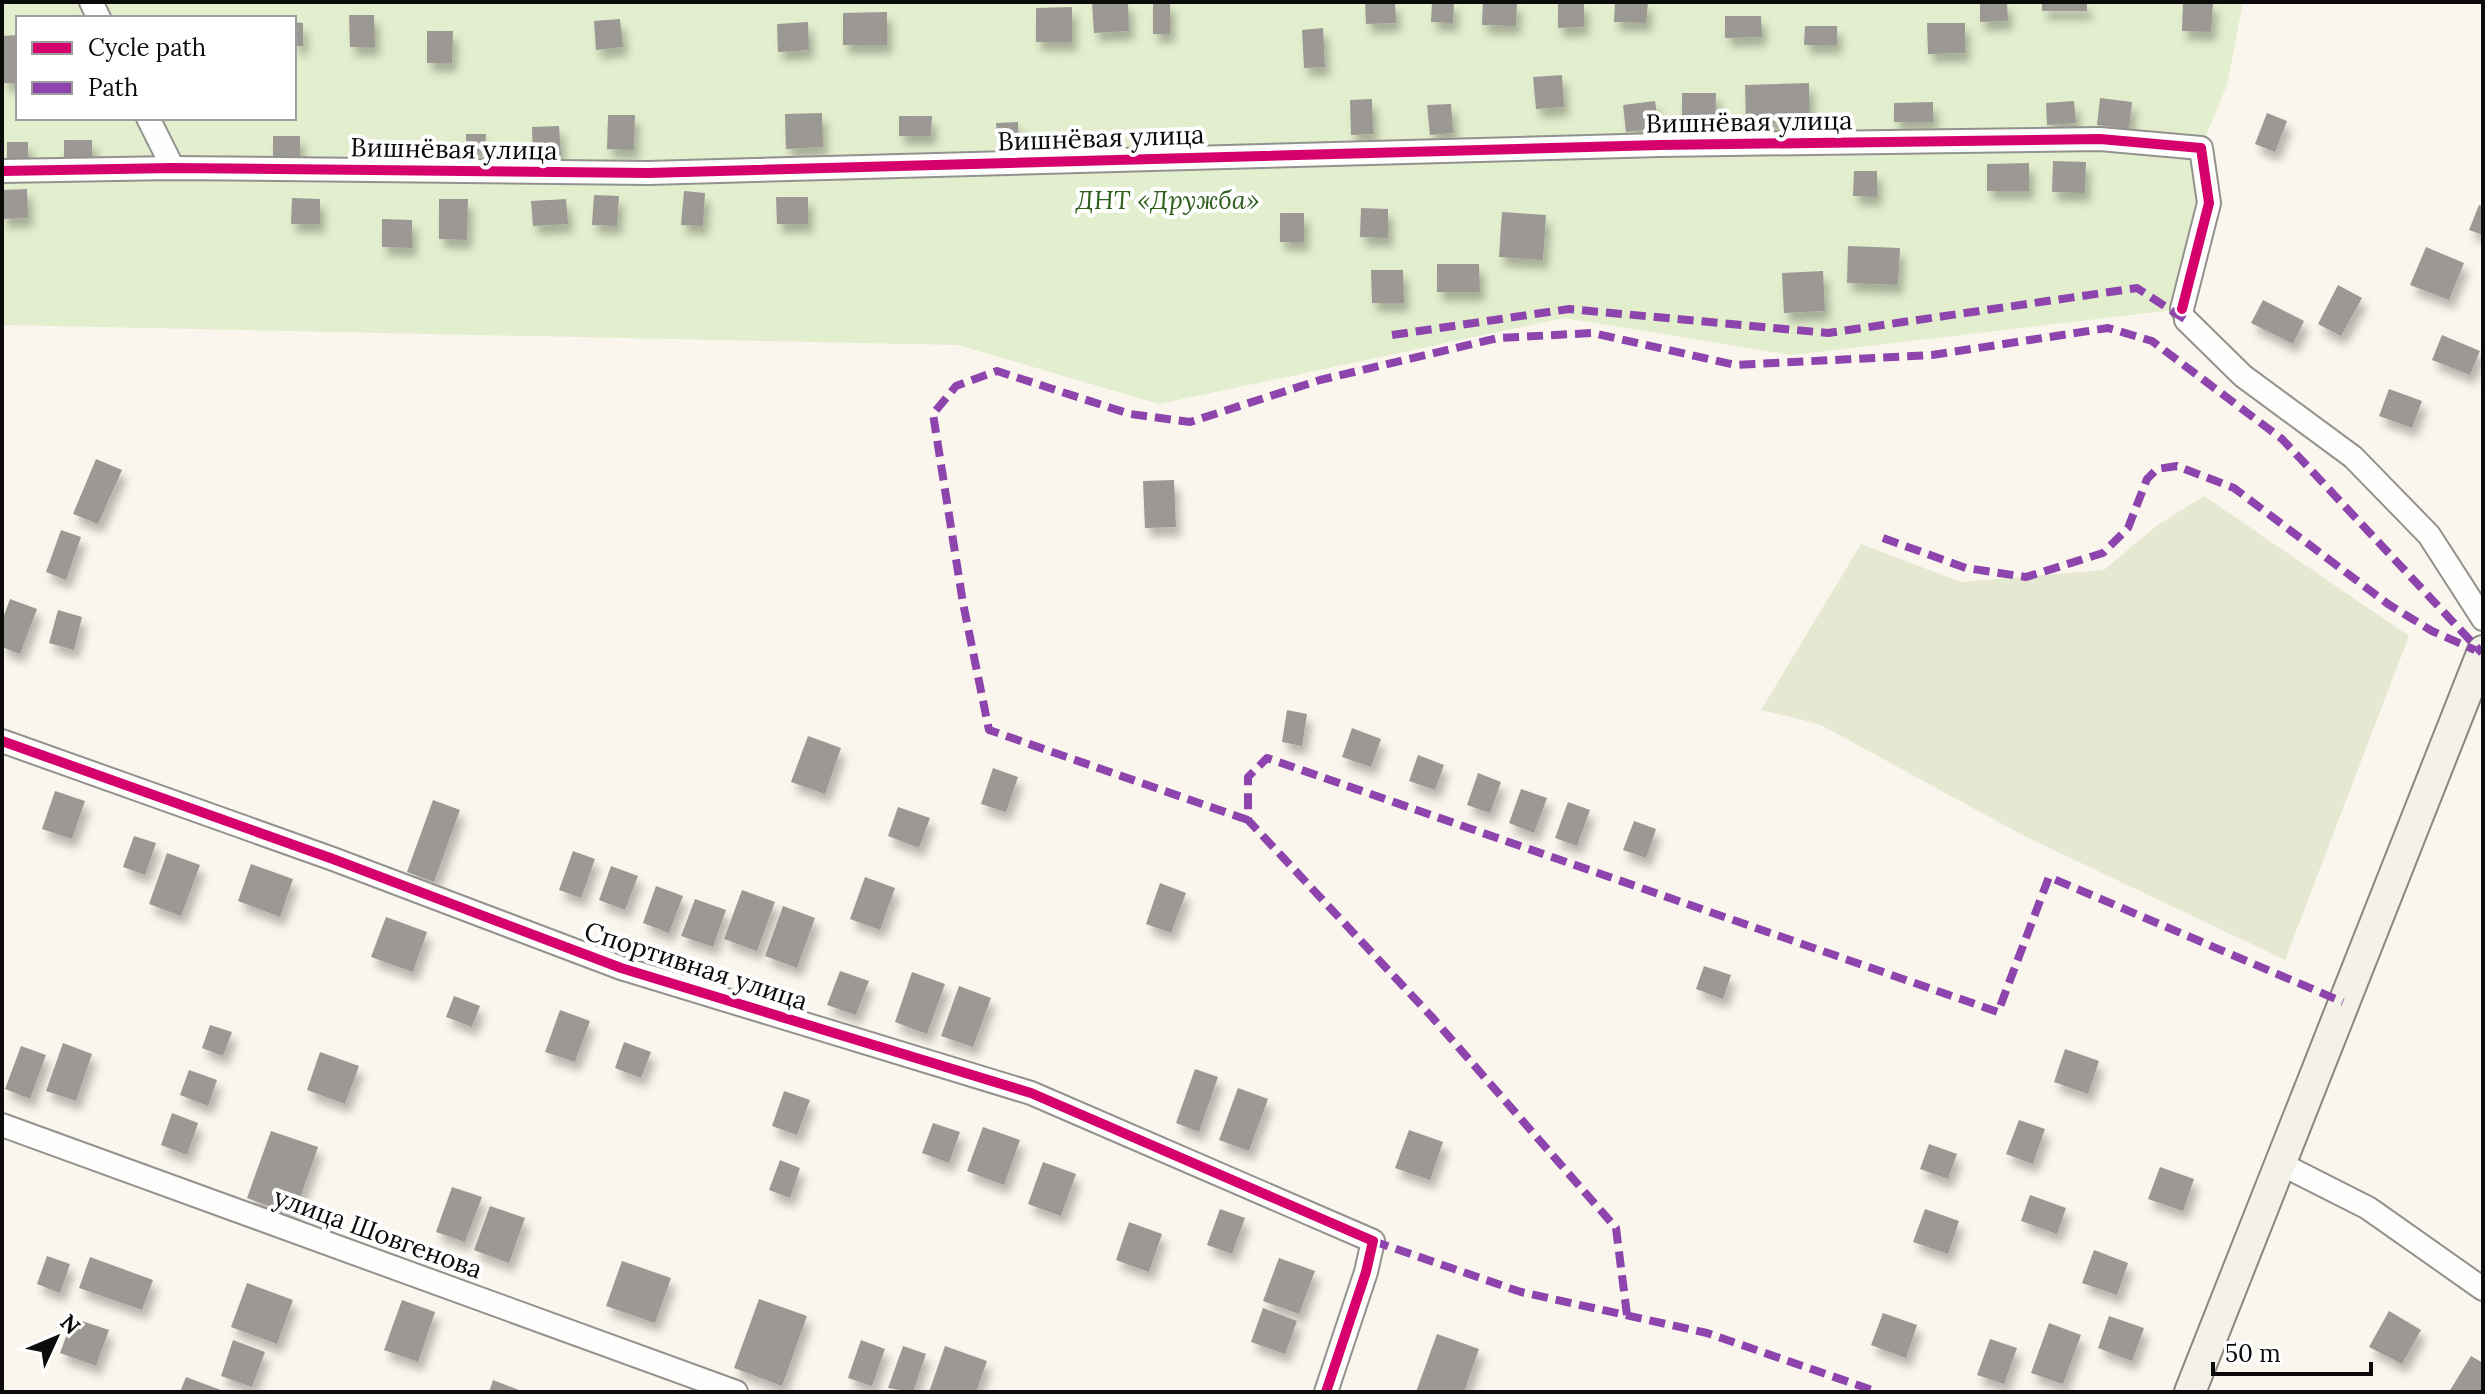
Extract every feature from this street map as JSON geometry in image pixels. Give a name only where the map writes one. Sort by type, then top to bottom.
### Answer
[{"type":"street","points":[[149,120],[173,168]]},
{"type":"street","name":"Вишнёвая улица","points":[[2,171],[173,168],[648,173],[1660,145],[2100,139],[2201,148],[2209,203],[2184,315],[2243,376],[2353,457],[2429,535],[2483,619]]},
{"type":"street","points":[[2190,1392],[2483,651]]},
{"type":"street","name":"Спортивная улица","points":[[2,741],[333,859],[621,968],[1031,1093],[1373,1241],[1326,1392]]},
{"type":"street","name":"улица Шовгенова","points":[[2,1125],[736,1392]]},
{"type":"street","points":[[2279,1163],[2368,1208],[2483,1289]]},
{"type":"green space","name":"ДНТ «Дружба»","points":[[2,2],[2243,2],[2227,85],[2201,148],[2209,203],[2182,309],[1792,355],[1564,318],[1159,404],[958,345],[2,325]]},
{"type":"green space","points":[[2204,496],[2409,636],[2285,960],[2024,836],[1819,724],[1761,710],[1861,544],[1961,582],[2104,570],[2156,526]]},
{"type":"building","points":[[1092,2],[1128,2],[1129,31],[1094,33]]},
{"type":"building","points":[[1153,2],[1170,2],[1170,34],[1153,34]]},
{"type":"building","points":[[1365,2],[1395,2],[1396,23],[1366,24]]},
{"type":"building","points":[[1432,2],[1454,2],[1453,23],[1431,22]]},
{"type":"building","points":[[1483,2],[1517,2],[1516,26],[1482,25]]},
{"type":"building","points":[[1558,2],[1584,2],[1584,27],[1558,28]]},
{"type":"building","points":[[1615,2],[1648,2],[1646,23],[1614,22]]},
{"type":"building","points":[[1980,2],[2007,2],[2008,21],[1980,22]]},
{"type":"building","points":[[2042,2],[2087,2],[2087,11],[2042,11]]},
{"type":"building","points":[[2183,2],[2213,2],[2211,32],[2182,31]]},
{"type":"building","points":[[1072,7],[1072,42],[1036,42],[1036,8]]},
{"type":"building","points":[[887,12],[887,45],[843,45],[843,13]]},
{"type":"building","points":[[349,15],[374,15],[375,47],[350,47]]},
{"type":"building","points":[[1725,16],[1761,16],[1762,37],[1725,38]]},
{"type":"building","points":[[620,19],[623,47],[596,50],[594,21]]},
{"type":"building","points":[[296,22],[303,23],[303,46],[296,46]]},
{"type":"building","points":[[808,22],[809,50],[778,52],[777,24]]},
{"type":"building","points":[[1927,23],[1965,23],[1965,53],[1928,54]]},
{"type":"building","points":[[1805,26],[1837,26],[1837,45],[1804,45]]},
{"type":"building","points":[[1323,28],[1325,67],[1304,68],[1302,30]]},
{"type":"building","points":[[427,31],[453,31],[452,63],[427,63]]},
{"type":"building","points":[[16,35],[16,83],[4,83],[2,36]]},
{"type":"building","points":[[1562,75],[1564,107],[1536,109],[1533,77]]},
{"type":"building","points":[[1809,83],[1810,122],[1746,124],[1745,85]]},
{"type":"building","points":[[1682,93],[1716,93],[1715,130],[1682,129]]},
{"type":"building","points":[[2100,98],[2132,102],[2129,129],[2097,125]]},
{"type":"building","points":[[1372,99],[1373,134],[1351,135],[1350,100]]},
{"type":"building","points":[[1655,101],[1659,128],[1626,132],[1623,105]]},
{"type":"building","points":[[2074,101],[2076,123],[2047,125],[2046,103]]},
{"type":"building","points":[[1933,102],[1933,122],[1894,122],[1894,103]]},
{"type":"building","points":[[1451,104],[1453,133],[1430,135],[1427,105]]},
{"type":"building","points":[[822,113],[823,147],[786,149],[785,114]]},
{"type":"building","points":[[2267,113],[2287,121],[2275,152],[2255,144]]},
{"type":"building","points":[[608,115],[635,115],[634,150],[607,149]]},
{"type":"building","points":[[899,116],[932,116],[931,136],[899,136]]},
{"type":"building","points":[[1018,122],[1019,148],[998,149],[996,123]]},
{"type":"building","points":[[559,126],[561,155],[533,157],[532,127]]},
{"type":"building","points":[[466,134],[486,134],[485,152],[466,151]]},
{"type":"building","points":[[273,136],[300,136],[300,157],[273,156]]},
{"type":"building","points":[[64,140],[92,140],[92,160],[64,160]]},
{"type":"building","points":[[393,141],[428,145],[426,163],[391,160]]},
{"type":"building","points":[[7,142],[28,142],[28,158],[7,158]]},
{"type":"building","points":[[2053,161],[2086,162],[2085,193],[2052,192]]},
{"type":"building","points":[[2029,163],[2029,191],[1987,191],[1987,164]]},
{"type":"building","points":[[1854,171],[1877,171],[1877,197],[1853,196]]},
{"type":"building","points":[[27,189],[28,218],[2,219],[2,190]]},
{"type":"building","points":[[684,191],[705,193],[703,226],[681,225]]},
{"type":"building","points":[[594,195],[619,196],[617,226],[592,225]]},
{"type":"building","points":[[776,197],[808,197],[808,224],[777,224]]},
{"type":"building","points":[[292,198],[320,199],[320,224],[291,224]]},
{"type":"building","points":[[439,199],[468,199],[467,240],[439,239]]},
{"type":"building","points":[[566,199],[568,224],[533,226],[531,201]]},
{"type":"building","points":[[2479,205],[2483,206],[2483,235],[2469,230]]},
{"type":"building","points":[[1361,208],[1388,209],[1388,238],[1360,237]]},
{"type":"building","points":[[1502,212],[1546,215],[1543,260],[1499,257]]},
{"type":"building","points":[[1280,213],[1304,213],[1304,242],[1280,242]]},
{"type":"building","points":[[382,219],[412,220],[412,248],[382,247]]},
{"type":"building","points":[[1848,246],[1900,248],[1898,285],[1847,283]]},
{"type":"building","points":[[2426,247],[2464,263],[2449,300],[2410,285]]},
{"type":"building","points":[[1437,264],[1479,264],[1480,292],[1437,292]]},
{"type":"building","points":[[1371,270],[1403,270],[1404,303],[1372,303]]},
{"type":"building","points":[[1823,271],[1825,311],[1784,313],[1782,273]]},
{"type":"building","points":[[2338,285],[2362,298],[2341,336],[2318,324]]},
{"type":"building","points":[[2263,300],[2304,321],[2293,344],[2251,323]]},
{"type":"building","points":[[2442,335],[2480,351],[2470,375],[2432,360]]},
{"type":"building","points":[[2389,389],[2422,401],[2412,428],[2379,416]]},
{"type":"building","points":[[96,459],[122,470],[98,524],[73,514]]},
{"type":"building","points":[[1174,480],[1176,527],[1145,528],[1143,481]]},
{"type":"building","points":[[61,530],[81,537],[66,580],[46,572]]},
{"type":"building","points":[[10,599],[37,609],[20,654],[2,647],[2,621]]},
{"type":"building","points":[[58,610],[82,617],[74,650],[49,643]]},
{"type":"building","points":[[1287,710],[1307,714],[1302,746],[1282,742]]},
{"type":"building","points":[[1352,728],[1381,739],[1371,767],[1342,757]]},
{"type":"building","points":[[808,736],[841,748],[825,794],[791,782]]},
{"type":"building","points":[[1418,755],[1444,765],[1435,790],[1409,781]]},
{"type":"building","points":[[993,768],[1018,777],[1006,812],[981,804]]},
{"type":"building","points":[[1478,773],[1501,782],[1490,813],[1467,805]]},
{"type":"building","points":[[1521,789],[1547,798],[1534,833],[1509,823]]},
{"type":"building","points":[[55,791],[85,801],[72,839],[42,829]]},
{"type":"building","points":[[433,800],[460,810],[434,882],[407,872]]},
{"type":"building","points":[[1568,802],[1590,810],[1577,846],[1555,838]]},
{"type":"building","points":[[898,807],[930,818],[919,848],[888,836]]},
{"type":"building","points":[[1634,821],[1656,829],[1646,858],[1623,850]]},
{"type":"building","points":[[134,836],[156,843],[145,875],[123,867]]},
{"type":"building","points":[[573,851],[595,859],[581,898],[559,890]]},
{"type":"building","points":[[167,853],[200,865],[181,916],[149,904]]},
{"type":"building","points":[[251,864],[293,879],[280,917],[238,901]]},
{"type":"building","points":[[611,866],[638,876],[625,910],[599,900]]},
{"type":"building","points":[[865,877],[895,888],[880,930],[850,919]]},
{"type":"building","points":[[1160,883],[1186,893],[1171,933],[1146,924]]},
{"type":"building","points":[[656,886],[683,896],[669,933],[643,923]]},
{"type":"building","points":[[742,890],[775,902],[757,951],[724,939]]},
{"type":"building","points":[[695,899],[726,910],[713,947],[681,936]]},
{"type":"building","points":[[783,906],[815,918],[797,968],[765,956]]},
{"type":"building","points":[[386,917],[427,932],[413,972],[371,957]]},
{"type":"building","points":[[1704,966],[1731,975],[1723,999],[1696,989]]},
{"type":"building","points":[[840,971],[869,981],[856,1015],[827,1005]]},
{"type":"building","points":[[912,972],[945,984],[927,1034],[895,1022]]},
{"type":"building","points":[[959,986],[991,998],[973,1047],[941,1036]]},
{"type":"building","points":[[454,996],[480,1006],[472,1027],[446,1017]]},
{"type":"building","points":[[560,1010],[590,1021],[575,1062],[545,1052]]},
{"type":"building","points":[[210,1025],[232,1032],[223,1056],[202,1048]]},
{"type":"building","points":[[624,1042],[651,1052],[641,1078],[615,1068]]},
{"type":"building","points":[[63,1043],[92,1054],[76,1101],[46,1091]]},
{"type":"building","points":[[21,1046],[46,1055],[30,1099],[5,1089]]},
{"type":"building","points":[[2065,1049],[2099,1061],[2088,1094],[2054,1082]]},
{"type":"building","points":[[320,1052],[359,1066],[345,1104],[307,1090]]},
{"type":"building","points":[[1195,1069],[1218,1077],[1199,1132],[1176,1123]]},
{"type":"building","points":[[189,1070],[217,1080],[208,1106],[180,1095]]},
{"type":"building","points":[[1238,1088],[1268,1099],[1249,1151],[1219,1140]]},
{"type":"building","points":[[784,1091],[810,1100],[797,1135],[772,1126]]},
{"type":"building","points":[[172,1113],[198,1123],[187,1155],[161,1145]]},
{"type":"building","points":[[2019,1120],[2045,1129],[2033,1164],[2006,1154]]},
{"type":"building","points":[[933,1123],[960,1132],[949,1163],[922,1153]]},
{"type":"building","points":[[983,1127],[1020,1140],[1004,1185],[967,1171]]},
{"type":"building","points":[[1409,1130],[1443,1142],[1430,1180],[1395,1168]]},
{"type":"building","points":[[271,1131],[318,1147],[294,1215],[247,1198]]},
{"type":"building","points":[[1929,1144],[1957,1154],[1948,1179],[1920,1169]]},
{"type":"building","points":[[780,1160],[800,1168],[790,1198],[769,1190]]},
{"type":"building","points":[[1043,1162],[1076,1174],[1061,1216],[1028,1204]]},
{"type":"building","points":[[2160,1167],[2194,1179],[2183,1211],[2148,1199]]},
{"type":"building","points":[[452,1187],[482,1197],[465,1242],[436,1232]]},
{"type":"building","points":[[2030,1195],[2066,1208],[2057,1234],[2021,1221]]},
{"type":"building","points":[[490,1206],[525,1218],[509,1263],[474,1250]]},
{"type":"building","points":[[1220,1209],[1245,1218],[1232,1254],[1207,1245]]},
{"type":"building","points":[[1925,1209],[1959,1221],[1948,1254],[1913,1242]]},
{"type":"building","points":[[1129,1222],[1162,1234],[1149,1272],[1116,1260]]},
{"type":"building","points":[[2094,1250],[2128,1263],[2117,1295],[2082,1283]]},
{"type":"building","points":[[47,1256],[70,1264],[60,1293],[37,1284]]},
{"type":"building","points":[[90,1257],[153,1280],[142,1310],[79,1288]]},
{"type":"building","points":[[1279,1258],[1315,1271],[1299,1314],[1263,1301]]},
{"type":"building","points":[[622,1261],[671,1278],[655,1323],[606,1306]]},
{"type":"building","points":[[247,1283],[293,1300],[277,1344],[231,1327]]},
{"type":"building","points":[[759,1299],[807,1316],[782,1386],[734,1368]]},
{"type":"building","points":[[402,1300],[435,1312],[418,1362],[384,1350]]},
{"type":"building","points":[[1263,1308],[1297,1321],[1285,1354],[1251,1342]]},
{"type":"building","points":[[2389,1311],[2421,1330],[2402,1364],[2369,1347]]},
{"type":"building","points":[[1883,1313],[1917,1325],[1906,1358],[1871,1345]]},
{"type":"building","points":[[2109,1316],[2144,1328],[2132,1361],[2098,1348]]},
{"type":"building","points":[[73,1318],[109,1330],[96,1366],[60,1353]]},
{"type":"building","points":[[2049,1323],[2081,1335],[2063,1384],[2031,1373]]},
{"type":"building","points":[[1437,1334],[1479,1349],[1464,1392],[1416,1392]]},
{"type":"building","points":[[1990,1339],[2017,1348],[2004,1384],[1977,1375]]},
{"type":"building","points":[[233,1340],[265,1352],[252,1387],[221,1376]]},
{"type":"building","points":[[861,1340],[885,1349],[872,1386],[848,1378]]},
{"type":"building","points":[[903,1346],[926,1354],[913,1392],[888,1388]]},
{"type":"building","points":[[945,1346],[987,1361],[976,1392],[929,1392]]},
{"type":"building","points":[[2471,1356],[2483,1363],[2483,1392],[2449,1392]]},
{"type":"building","points":[[186,1377],[226,1392],[180,1392]]},
{"type":"building","points":[[493,1380],[524,1392],[489,1392]]},
{"type":"marked path","points":[[1392,335],[1569,309],[1828,333],[2137,288],[2186,320]]},
{"type":"marked path","points":[[1248,820],[989,730],[963,603],[933,414],[956,386],[997,371],[1130,414],[1190,422],[1320,380],[1498,338],[1593,333],[1735,365],[1932,355],[2108,328],[2152,341],[2282,439],[2482,653]]},
{"type":"marked path","points":[[1883,538],[1966,568],[2026,577],[2103,553],[2128,528],[2147,479],[2157,469],[2177,466],[2234,488],[2388,604],[2432,631],[2475,650]]},
{"type":"marked path","points":[[1627,1315],[1616,1228],[1432,1017],[1248,820],[1248,777],[1267,758],[1998,1012],[2049,877],[2343,1002]]},
{"type":"marked path","points":[[1373,1241],[1521,1292],[1707,1333],[1878,1392]]},
{"type":"cycle path","points":[[2,171],[173,168],[648,173],[1660,145],[2100,139],[2201,148],[2209,203],[2182,309]]},
{"type":"cycle path","points":[[2,741],[333,859],[621,968],[1031,1093],[1373,1241],[1366,1272],[1326,1392]]}]
